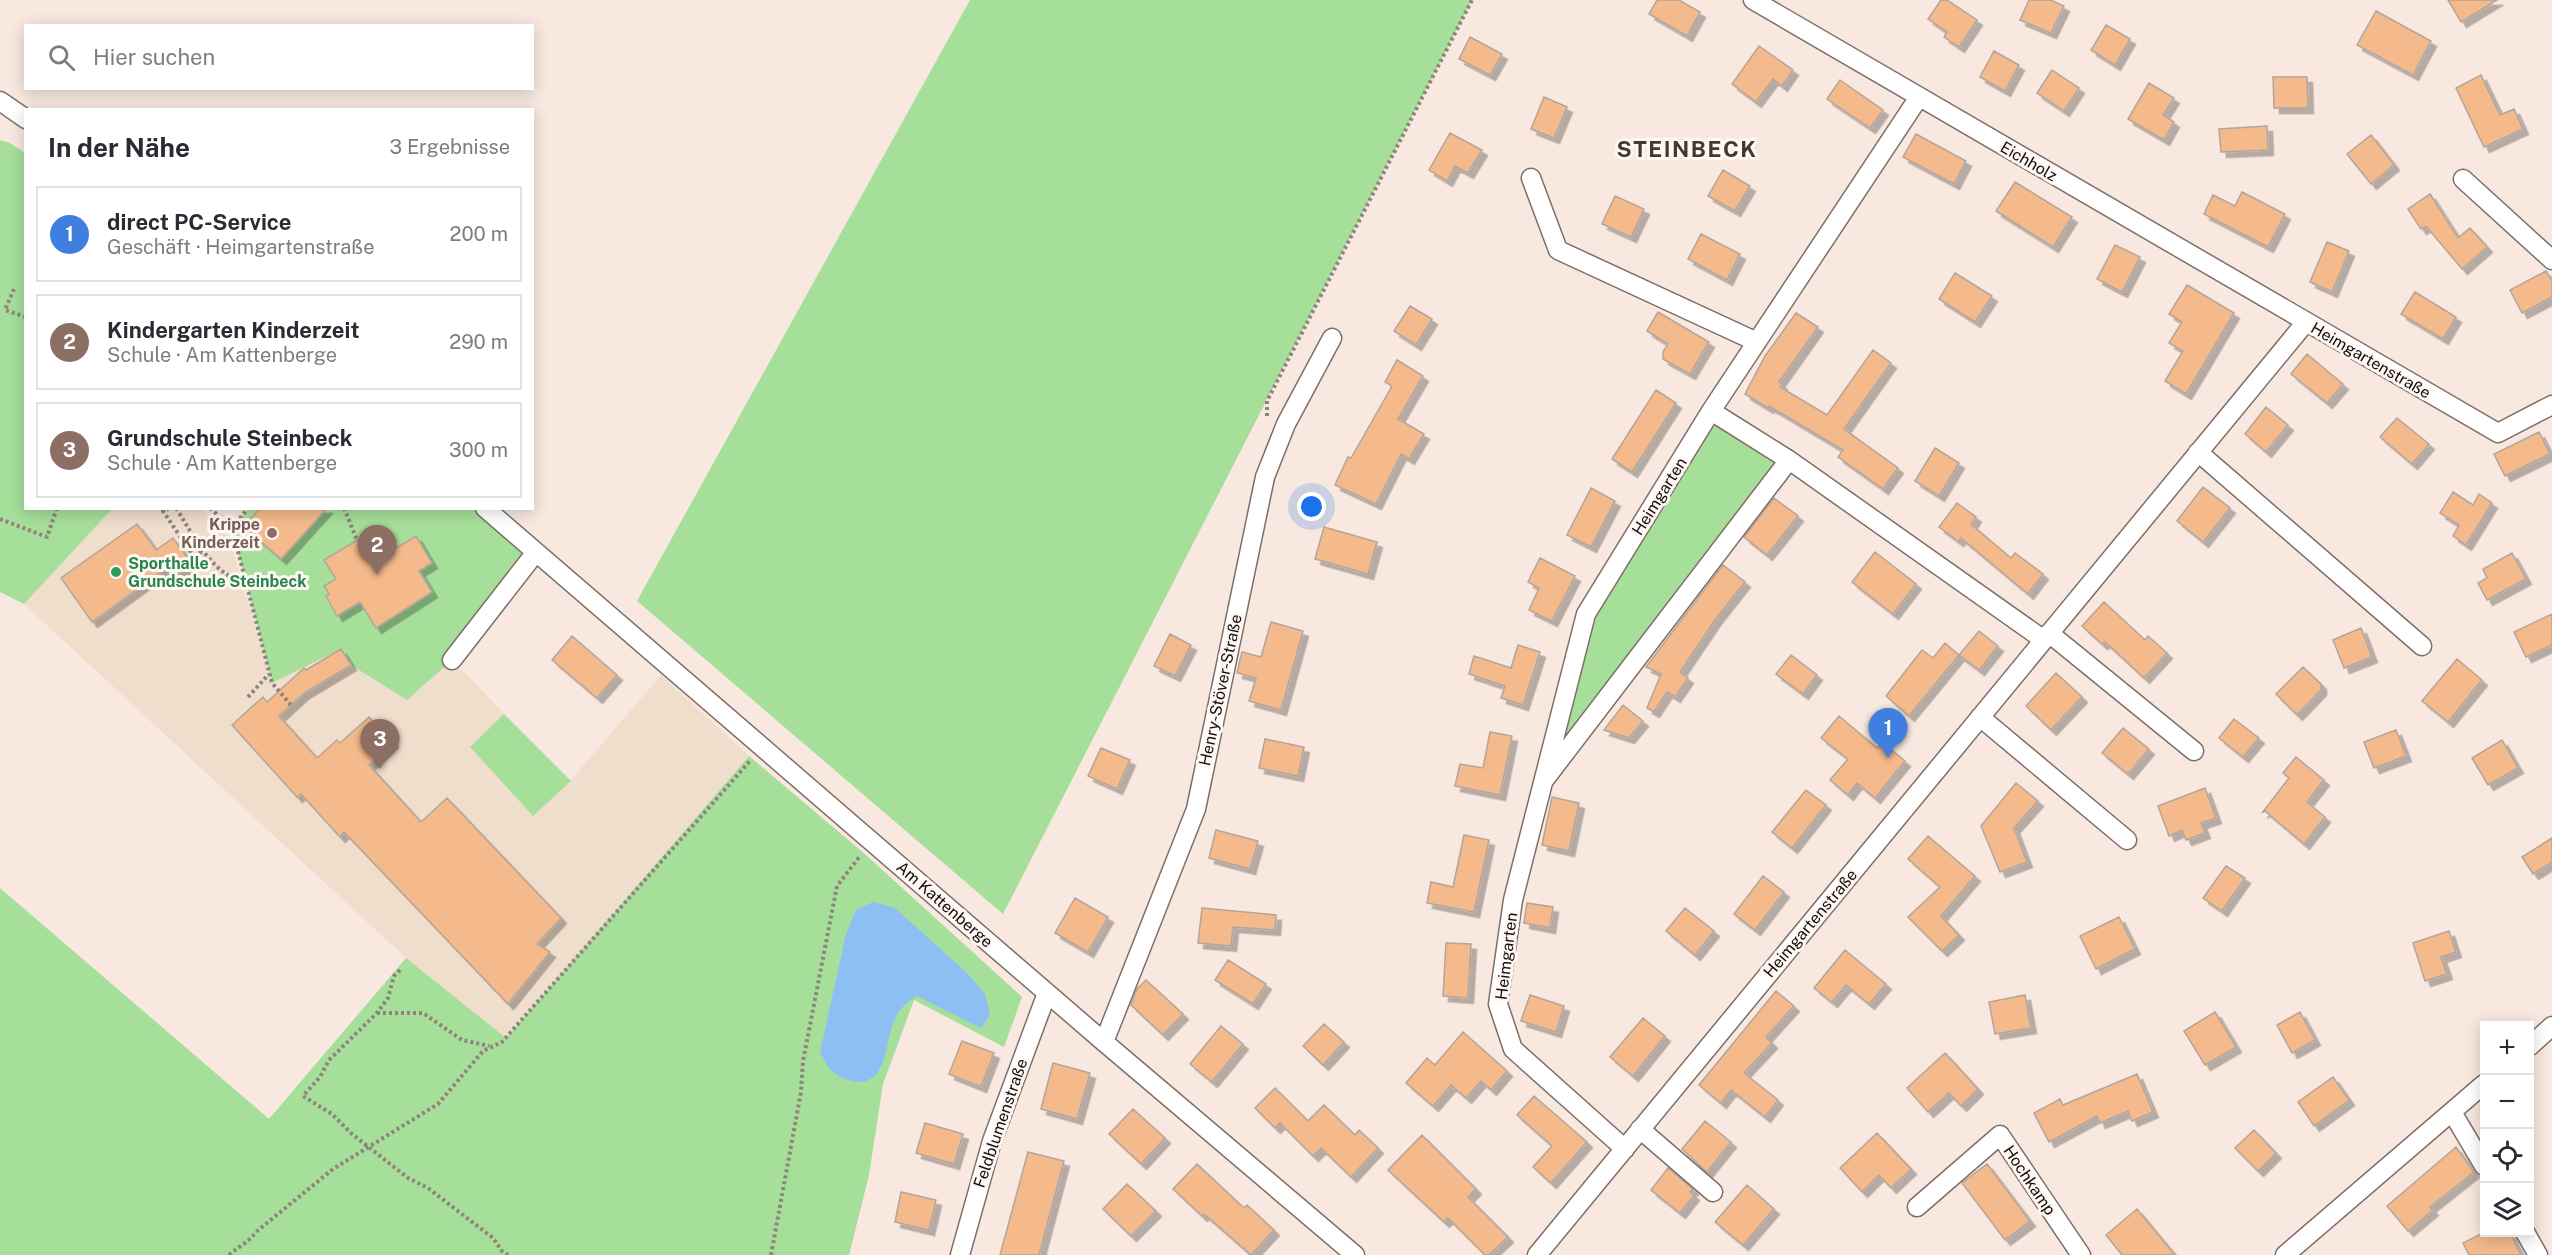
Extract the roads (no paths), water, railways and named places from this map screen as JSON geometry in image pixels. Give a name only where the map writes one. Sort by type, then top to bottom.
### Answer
[{"type":"street","name":"Eichholz","points":[[1753,0],[2306,321]]},
{"type":"street","name":"Heimgarten","points":[[1624,1149],[1513,1049],[1498,1004],[1513,900],[1586,614],[1711,411],[1919,97]]},
{"type":"street","points":[[0,101],[24,119]]},
{"type":"street","points":[[0,114],[24,120]]},
{"type":"street","points":[[1531,178],[1558,250],[1757,342]]},
{"type":"street","points":[[2463,179],[2552,260]]},
{"type":"street","name":"Heimgartenstraße","points":[[1537,1255],[2306,321],[2498,433],[2552,405]]},
{"type":"street","name":"Henry-Stöver-Straße","points":[[1104,1042],[1196,809],[1265,477],[1286,424],[1332,338]]},
{"type":"street","points":[[1711,411],[1789,460],[2047,637],[2194,751]]},
{"type":"street","points":[[2198,452],[2422,646]]},
{"type":"street","name":"Heimgarten","points":[[1541,786],[1789,460]]},
{"type":"street","name":"Am Kattenberge","points":[[487,510],[1104,1042],[1355,1255]]},
{"type":"street","points":[[452,660],[536,552]]},
{"type":"street","points":[[1980,717],[2127,840]]},
{"type":"street","name":"Feldblumenstraße","points":[[960,1255],[992,1141],[1047,993]]},
{"type":"street","points":[[2534,1042],[2552,1026]]},
{"type":"street","points":[[2285,1255],[2480,1088]]},
{"type":"street","points":[[2452,1112],[2480,1159]]},
{"type":"street","points":[[1640,1129],[1713,1192]]},
{"type":"street","name":"Hochkamp","points":[[1917,1207],[2000,1135],[2080,1255]]},
{"type":"street","points":[[2527,1237],[2538,1255]]},
{"type":"water","points":[[873,902],[895,908],[968,974],[985,994],[990,1015],[981,1028],[917,996],[906,1004],[894,1021],[878,1072],[868,1080],[856,1082],[833,1072],[820,1052],[846,934],[856,910]]},
{"type":"place","name":"Krippe Kinderzeit","points":[[272,533]]},
{"type":"place","name":"Sporthalle Grundschule Steinbeck","points":[[116,572]]},
{"type":"place","name":"Kindergarten Kinderzeit","points":[[377,575]]},
{"type":"place","name":"direct PC-Service","points":[[1888,758]]},
{"type":"place","name":"Grundschule Steinbeck","points":[[380,769]]},
{"type":"district","name":"STEINBECK","points":[[1687,149]]}]
